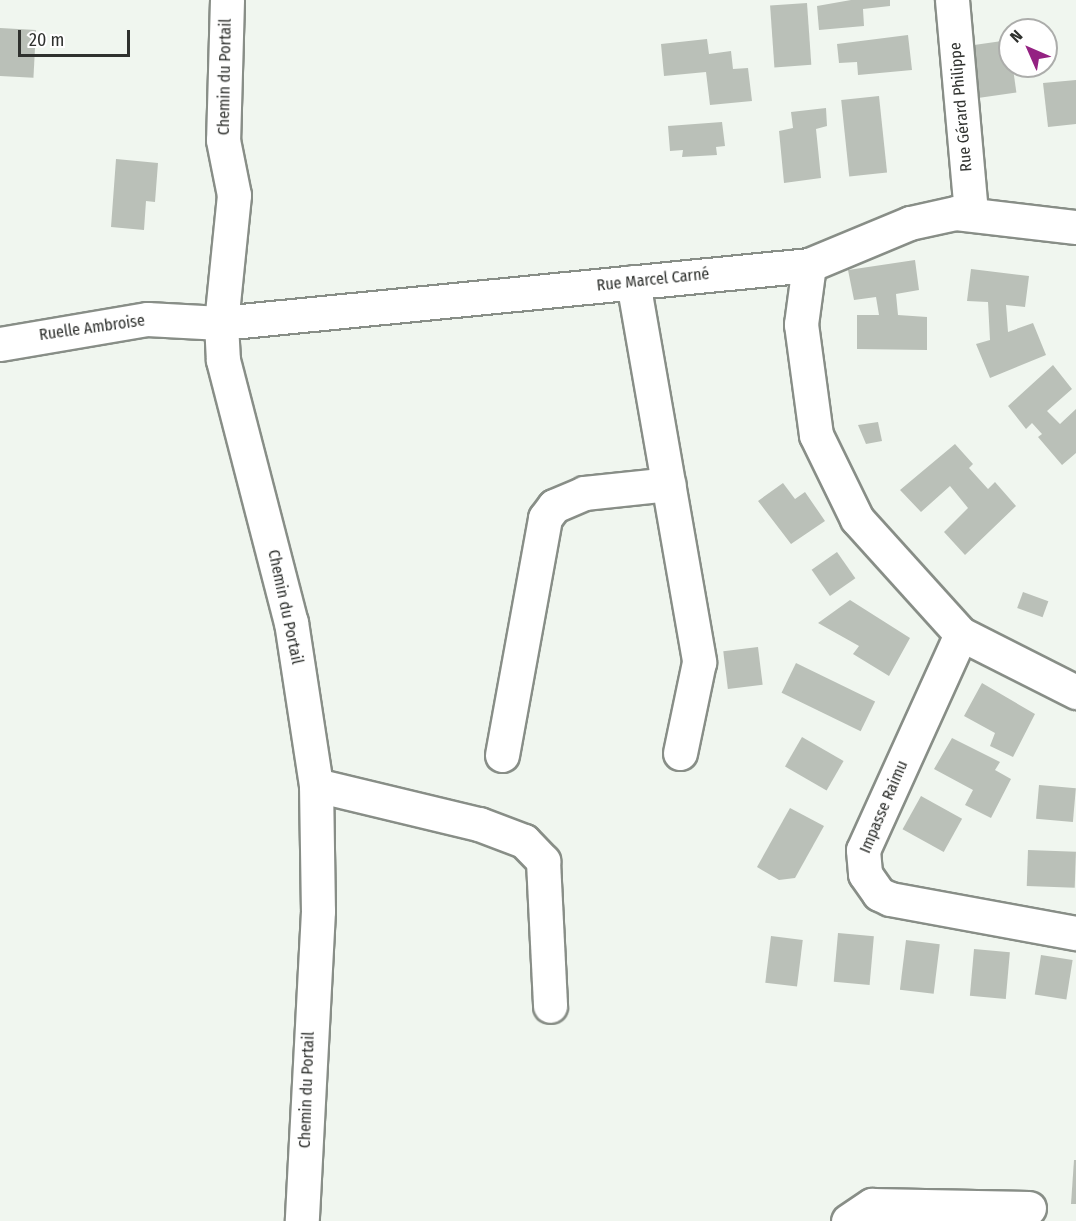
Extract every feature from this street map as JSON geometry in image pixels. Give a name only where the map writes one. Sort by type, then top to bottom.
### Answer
[{"type":"street","name":"Chemin du Portail","points":[[227,0],[223,140],[234,195],[221,323],[223,360],[291,622],[316,786],[318,911],[302,1221]]},
{"type":"street","name":"Rue Gérard Philippe","points":[[952,0],[970,213]]},
{"type":"street","name":"Rue Marcel Carné","points":[[221,323],[809,265],[910,223],[956,213],[1076,227]]},
{"type":"street","points":[[809,265],[801,324],[816,435],[856,519],[961,634],[1076,692]]},
{"type":"street","points":[[633,282],[699,662],[680,753]]},
{"type":"street","name":"Ruelle Ambroise","points":[[0,344],[147,319],[221,323]]},
{"type":"street","points":[[502,755],[544,518],[554,506],[584,493],[669,484]]},
{"type":"street","name":"Impasse Raimu","points":[[961,634],[863,850],[865,874],[879,894],[890,899],[1076,933]]},
{"type":"street","points":[[316,786],[478,824],[524,841],[543,861],[550,1006]]},
{"type":"street","points":[[848,1221],[872,1206],[1029,1208]]},
{"type":"building","points":[[851,0],[890,0],[890,6],[863,9],[864,26],[819,30],[817,6]]},
{"type":"building","points":[[807,3],[811,65],[774,67],[770,6]]},
{"type":"building","points":[[0,28],[36,30],[33,78],[0,76]]},
{"type":"building","points":[[908,35],[912,70],[858,75],[857,62],[839,63],[837,44]]},
{"type":"building","points":[[707,39],[709,54],[731,51],[733,69],[748,68],[752,101],[710,105],[706,72],[664,76],[661,44]]},
{"type":"building","points":[[998,42],[998,78],[1014,78],[1016,92],[980,98],[972,45]]},
{"type":"building","points":[[1076,80],[1076,124],[1048,127],[1043,83]]},
{"type":"building","points":[[879,96],[887,173],[849,177],[841,100]]},
{"type":"building","points":[[826,108],[827,126],[816,129],[821,178],[784,183],[779,131],[793,128],[791,112]]},
{"type":"building","points":[[722,122],[725,146],[716,147],[717,155],[682,157],[683,150],[670,151],[668,126]]},
{"type":"building","points":[[116,159],[158,163],[155,202],[146,201],[144,230],[111,227]]},
{"type":"building","points":[[915,260],[919,290],[896,294],[898,315],[927,317],[927,350],[857,349],[857,315],[879,315],[876,297],[854,300],[848,270]]},
{"type":"building","points":[[971,269],[1029,276],[1025,307],[1006,305],[1008,332],[1033,323],[1046,355],[990,378],[976,344],[990,340],[988,302],[967,301]]},
{"type":"building","points":[[1053,365],[1072,389],[1047,411],[1060,424],[1076,409],[1076,453],[1062,465],[1038,437],[1042,434],[1032,423],[1026,429],[1008,406]]},
{"type":"building","points":[[878,422],[882,441],[866,444],[858,425]]},
{"type":"building","points":[[955,444],[973,464],[969,468],[988,489],[995,482],[1016,506],[965,555],[944,532],[968,508],[950,486],[921,512],[900,490]]},
{"type":"building","points":[[783,483],[795,499],[805,492],[825,521],[791,544],[758,501]]},
{"type":"building","points":[[837,552],[855,578],[830,596],[812,570]]},
{"type":"building","points":[[1023,592],[1048,601],[1043,617],[1017,608]]},
{"type":"building","points":[[850,600],[910,638],[889,676],[853,654],[859,646],[818,623]]},
{"type":"building","points":[[758,647],[763,685],[728,689],[723,651]]},
{"type":"building","points":[[796,663],[875,702],[861,731],[782,693]]},
{"type":"building","points":[[982,683],[1035,714],[1013,757],[990,746],[995,733],[964,716]]},
{"type":"building","points":[[802,737],[844,761],[827,790],[785,766]]},
{"type":"building","points":[[952,738],[1000,762],[995,770],[1011,779],[991,818],[965,805],[973,790],[934,769]]},
{"type":"building","points":[[1039,785],[1076,788],[1073,822],[1036,819]]},
{"type":"building","points":[[921,796],[962,819],[944,852],[903,829]]},
{"type":"building","points":[[790,808],[824,826],[795,878],[779,880],[757,867]]},
{"type":"building","points":[[1028,850],[1076,852],[1075,888],[1027,886]]},
{"type":"building","points":[[838,933],[874,936],[870,985],[834,982]]},
{"type":"building","points":[[771,936],[803,940],[797,987],[765,983]]},
{"type":"building","points":[[906,940],[940,944],[934,994],[900,990]]},
{"type":"building","points":[[974,949],[1010,952],[1006,999],[970,996]]},
{"type":"building","points":[[1041,955],[1073,960],[1066,1000],[1035,995]]},
{"type":"building","points":[[1074,1160],[1076,1160],[1076,1204],[1071,1204]]}]
